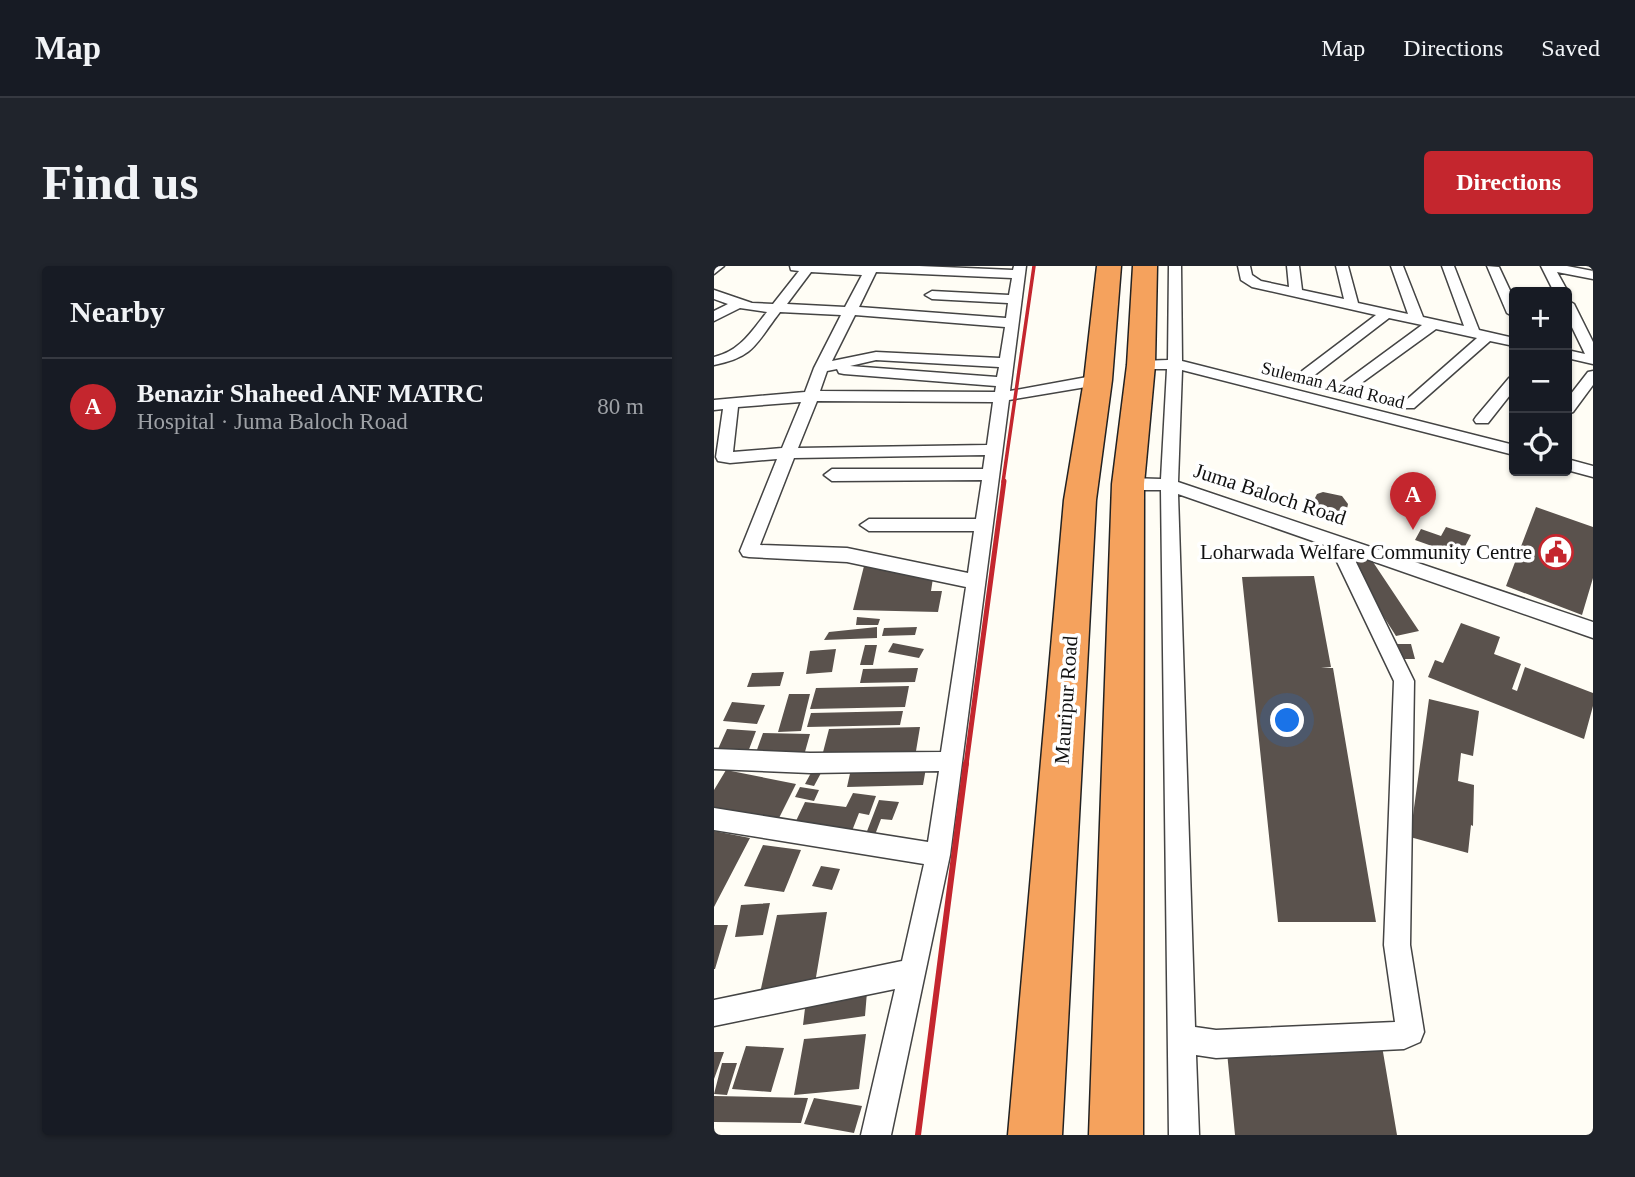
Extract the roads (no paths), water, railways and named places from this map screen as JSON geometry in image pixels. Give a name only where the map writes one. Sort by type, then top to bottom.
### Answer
[{"type":"highway","name":"Mauripur Road","points":[[1035,1135],[1080,500],[1098,380],[1109,266]]},
{"type":"highway","points":[[1116,1135],[1128,484],[1158,365],[1145,266]]},
{"type":"street","points":[[714,270],[718,266]]},
{"type":"street","points":[[1175,266],[1158,365],[1169,485],[1184,1135]]},
{"type":"street","points":[[1244,266],[1246,277],[1253,283],[1509,341]]},
{"type":"street","points":[[1293,266],[1296,293]]},
{"type":"street","points":[[1342,266],[1352,306]]},
{"type":"street","points":[[1397,266],[1417,320]]},
{"type":"street","points":[[1448,266],[1479,334]]},
{"type":"street","points":[[1548,266],[1593,275]]},
{"type":"street","points":[[1548,266],[1558,287]]},
{"type":"street","points":[[1493,267],[1509,302]]},
{"type":"street","points":[[714,361],[733,357],[744,350],[778,308],[800,268],[1019,270],[938,855],[876,1135]]},
{"type":"street","points":[[872,269],[821,368],[749,551],[847,555],[976,582]]},
{"type":"street","points":[[714,294],[750,307],[852,311],[1012,323]]},
{"type":"street","points":[[932,295],[1015,299]]},
{"type":"street","points":[[714,317],[739,303]]},
{"type":"street","points":[[1572,312],[1588,337],[1593,358],[1572,355]]},
{"type":"street","points":[[1307,374],[1387,313]]},
{"type":"street","points":[[1344,389],[1433,324]]},
{"type":"street","points":[[1409,405],[1479,334]]},
{"type":"street","name":"Suleman Azad Road","points":[[1158,365],[1509,449]]},
{"type":"street","points":[[821,368],[1003,381]]},
{"type":"street","points":[[1572,402],[1593,375]]},
{"type":"street","points":[[714,405],[1003,381],[1098,380]]},
{"type":"street","points":[[1482,420],[1509,387]]},
{"type":"street","points":[[731,404],[724,457],[788,453],[994,450]]},
{"type":"street","points":[[1572,465],[1593,471]]},
{"type":"street","points":[[832,475],[990,474]]},
{"type":"street","name":"Juma Baloch Road","points":[[1128,484],[1169,485],[1593,630]]},
{"type":"street","points":[[869,525],[984,525]]},
{"type":"street","points":[[1183,1039],[1216,1044],[1404,1035],[1410,1032],[1397,945],[1404,681],[1336,540]]},
{"type":"street","points":[[714,759],[810,763],[951,761]]},
{"type":"street","points":[[714,819],[938,855]]},
{"type":"street","points":[[714,1013],[912,972]]},
{"type":"railway","points":[[1003,482],[1034,266]]},
{"type":"railway","points":[[966,765],[1004,481]]},
{"type":"railway","points":[[918,1135],[966,763]]},
{"type":"place","name":"Benazir Shaheed ANF MATRC","points":[[1413,530]]},
{"type":"place","name":"Loharwada Welfare Community Centre","points":[[1556,552]]}]
